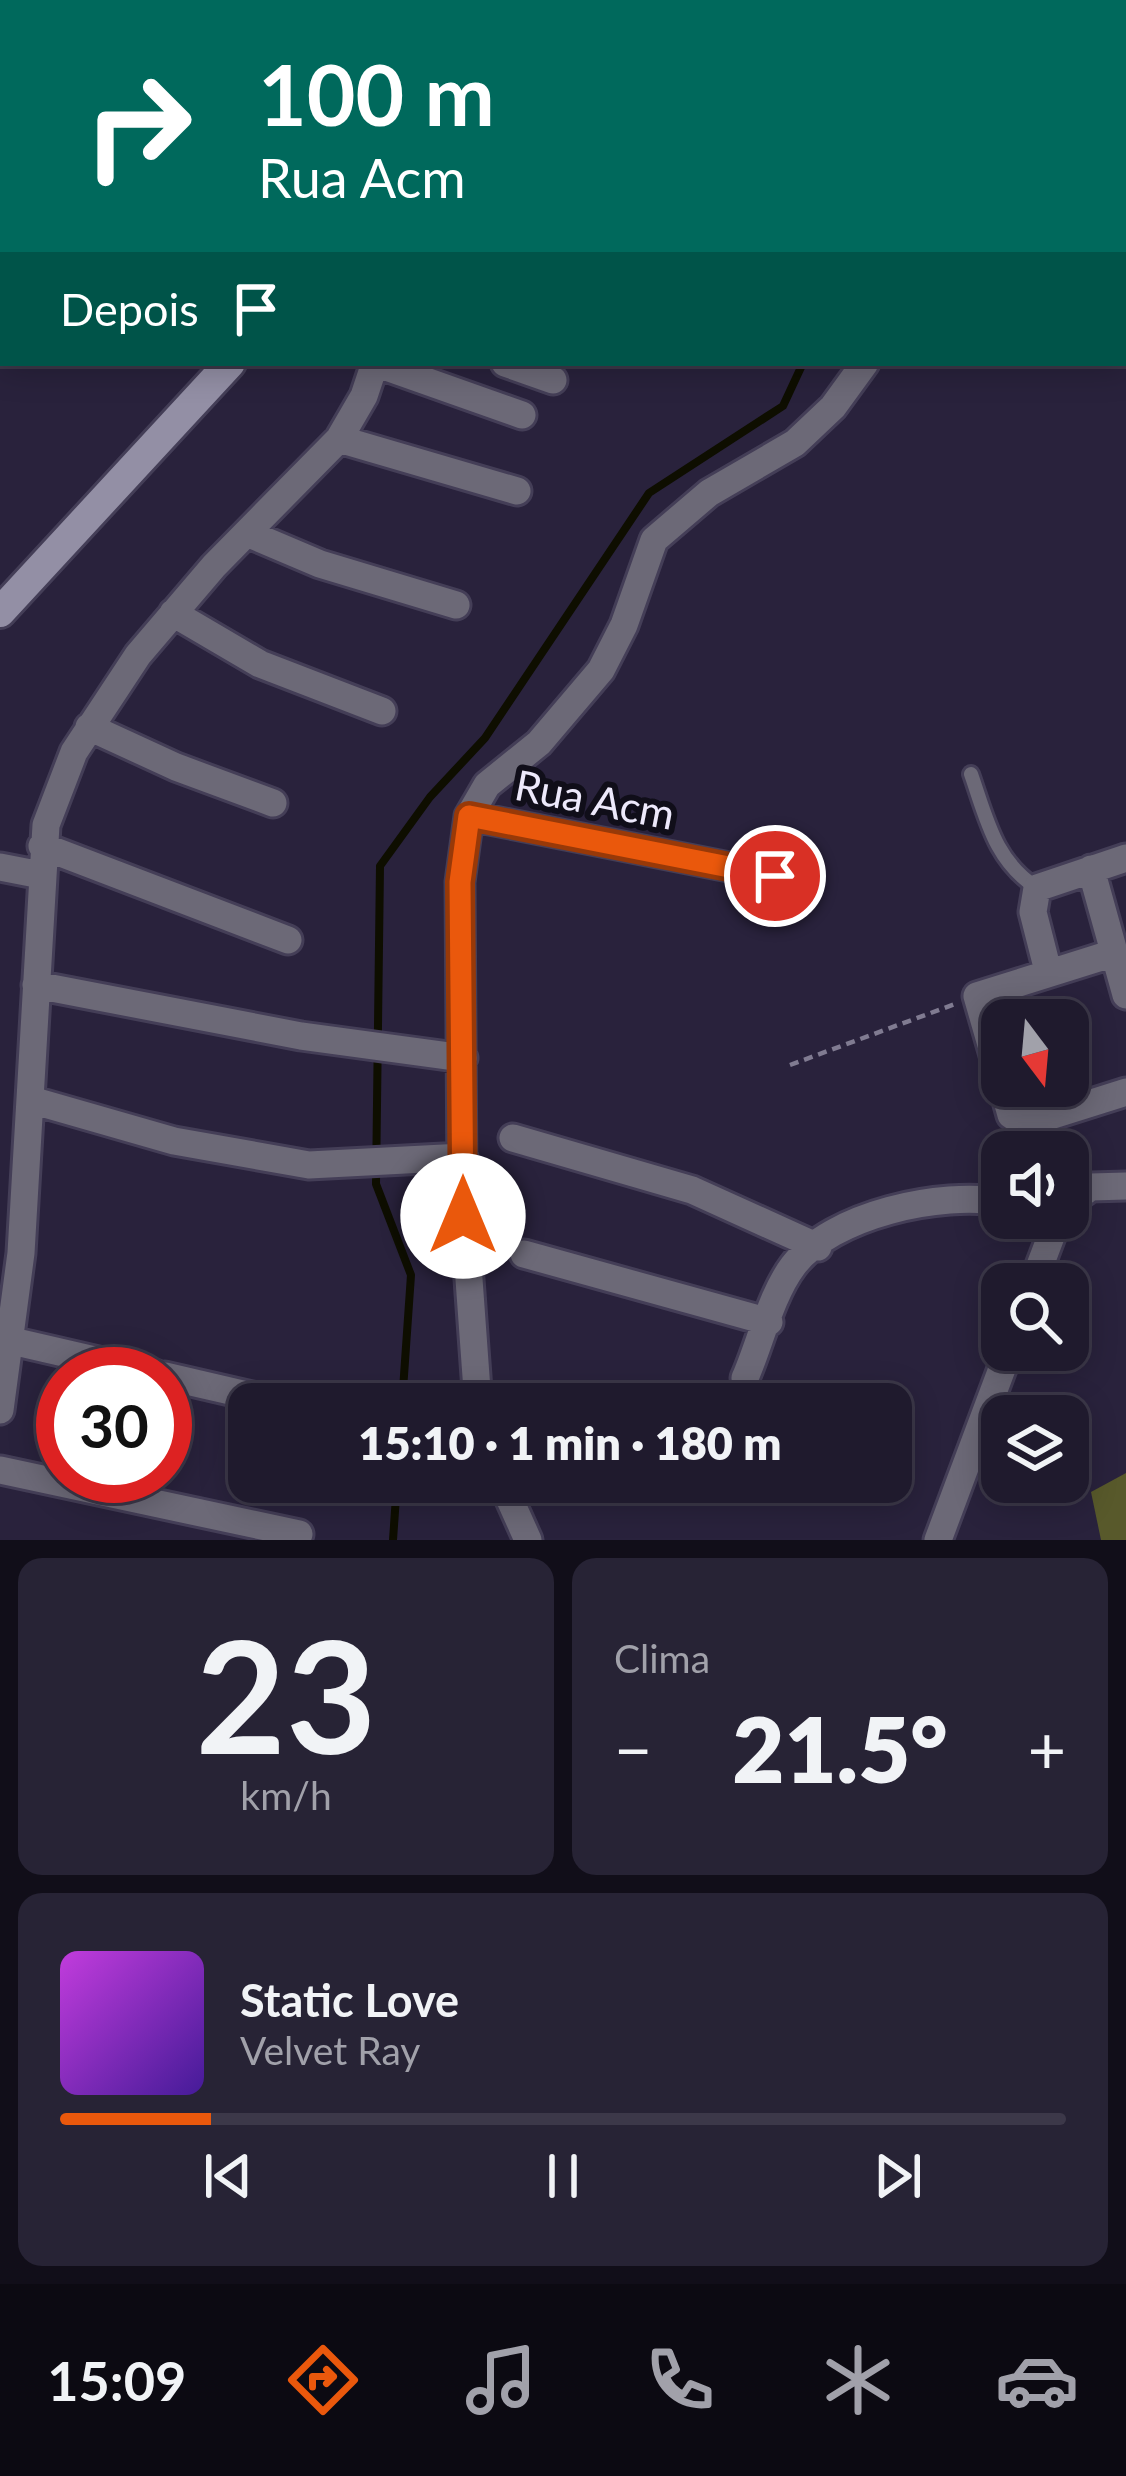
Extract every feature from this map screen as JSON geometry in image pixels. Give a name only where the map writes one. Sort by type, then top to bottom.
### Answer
[{"type":"main road","points":[[0,612],[227,366]]},
{"type":"street","points":[[0,1410],[12,1341],[8,1289],[31,1100],[41,861],[74,752],[172,614],[339,439],[364,396],[374,366]]},
{"type":"street","points":[[383,366],[522,415]]},
{"type":"street","points":[[513,366],[553,380]]},
{"type":"street","points":[[476,1383],[465,1284],[463,1156],[460,882],[469,816],[487,785],[539,743],[601,670],[624,625],[654,540],[709,493],[795,443],[833,407],[863,366]]},
{"type":"street","points":[[339,439],[517,491]]},
{"type":"street","points":[[247,533],[320,564],[456,605]]},
{"type":"street","points":[[172,614],[260,664],[382,711]]},
{"type":"street","points":[[89,728],[176,767],[273,802]]},
{"type":"street","name":"Rua Acm","points":[[469,816],[775,876]]},
{"type":"street","points":[[1048,971],[1033,911],[1037,888],[1126,858]]},
{"type":"street","points":[[0,867],[41,861],[288,940]]},
{"type":"street","points":[[1091,869],[1126,995]]},
{"type":"street","points":[[981,1010],[977,996],[1114,953]]},
{"type":"street","points":[[36,985],[463,1058]]},
{"type":"street","points":[[1089,1104],[1126,1092]]},
{"type":"street","points":[[31,1100],[216,1150],[309,1165],[463,1156]]},
{"type":"street","points":[[1010,1107],[1014,1120],[1025,1124],[1079,1107]]},
{"type":"street","points":[[513,1138],[692,1190],[818,1247]]},
{"type":"street","points":[[1089,1188],[1126,1186]]},
{"type":"street","points":[[746,1378],[792,1266],[894,1207],[932,1199],[981,1201]]},
{"type":"street","points":[[524,1254],[769,1322]]},
{"type":"street","points":[[12,1341],[38,1347]]},
{"type":"street","points":[[938,1540],[1001,1371]]},
{"type":"street","points":[[192,1382],[228,1391]]},
{"type":"street","points":[[0,1469],[298,1534]]},
{"type":"street","points":[[511,1503],[528,1540]]},
{"type":"lane","points":[[971,774],[998,850],[1011,871],[1037,888]]},
{"type":"path","points":[[790,1065],[977,996]]},
{"type":"shaded area","points":[[1126,1473],[1126,1540],[1101,1540],[1091,1492]]},
{"type":"waterway","points":[[403,1383],[411,1275],[376,1184],[380,866],[430,797],[485,738],[649,493],[783,406],[802,366]]},
{"type":"waterway","points":[[393,1540],[396,1503]]},
{"type":"route","points":[[463,1216],[460,882],[469,816],[775,876]]}]
